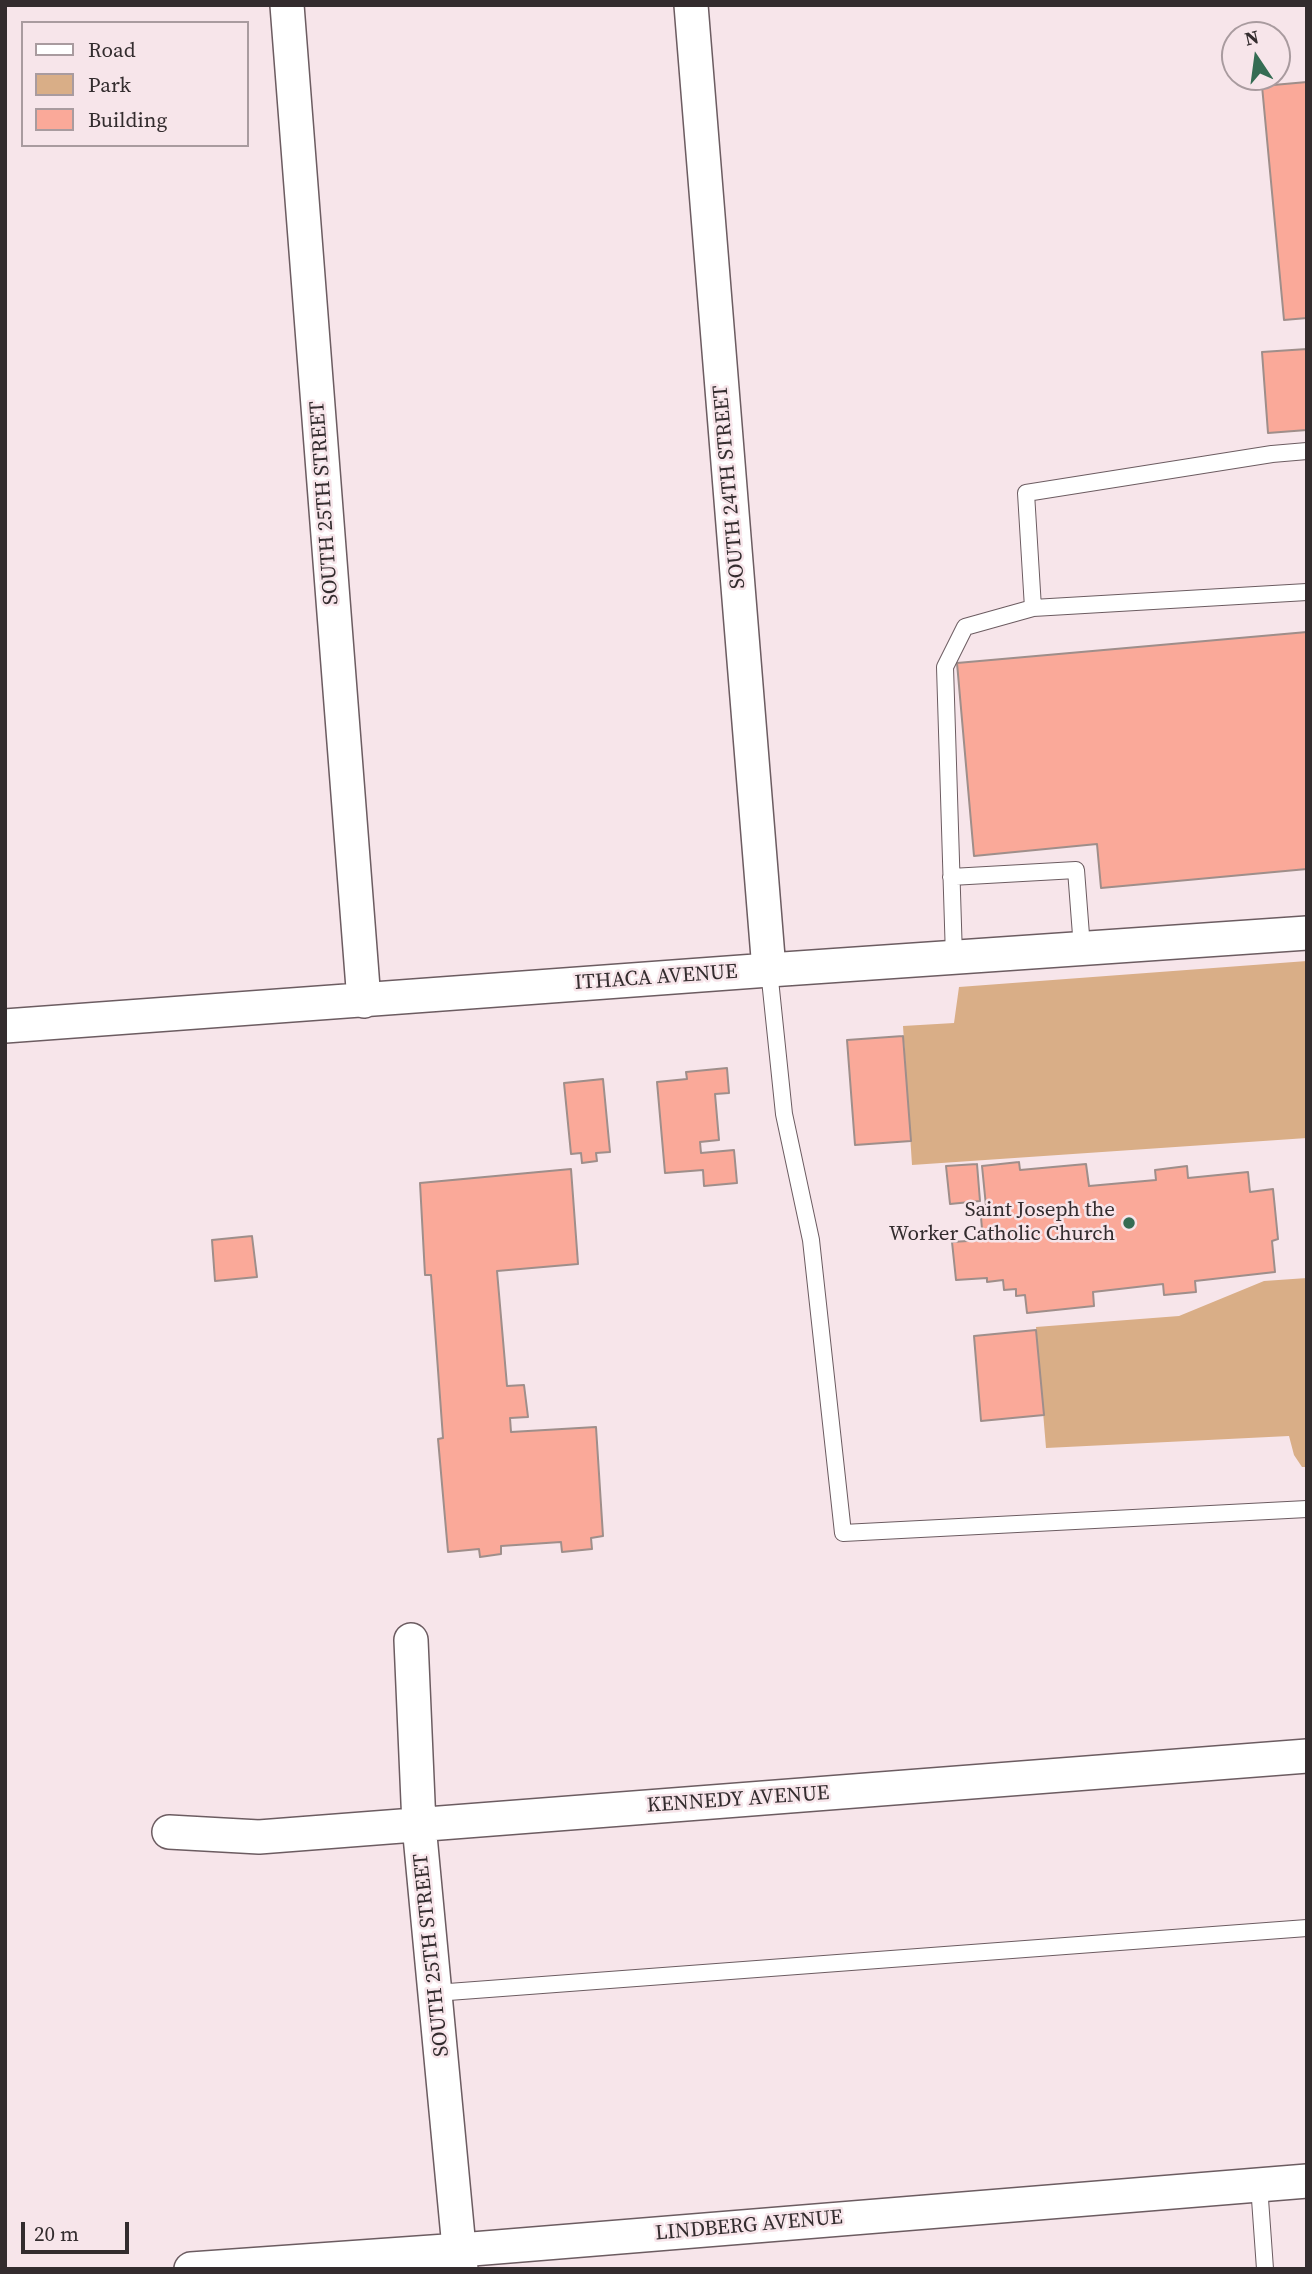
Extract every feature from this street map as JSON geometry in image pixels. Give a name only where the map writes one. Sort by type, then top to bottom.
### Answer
[{"type":"street","name":"SOUTH 25TH STREET","points":[[287,5],[364,1001]]},
{"type":"street","name":"SOUTH 24TH STREET","points":[[691,5],[769,970]]},
{"type":"street","name":"ITHACA AVENUE","points":[[5,1026],[1307,933]]},
{"type":"street","name":"SOUTH 25TH STREET","points":[[411,1640],[419,1825],[461,2259]]},
{"type":"street","name":"KENNEDY AVENUE","points":[[169,1832],[259,1837],[1307,1756]]},
{"type":"street","name":"LINDBERG AVENUE","points":[[191,2269],[461,2259],[1307,2181]]},
{"type":"lane","points":[[1033,608],[1027,494],[1272,454],[1307,451]]},
{"type":"lane","points":[[954,957],[945,667],[965,627],[1033,608],[1307,592]]},
{"type":"lane","points":[[951,877],[1076,870],[1082,948]]},
{"type":"lane","points":[[769,970],[784,1114],[811,1240],[844,1533],[1307,1509]]},
{"type":"lane","points":[[435,1993],[1307,1928]]},
{"type":"lane","points":[[1259,2185],[1265,2269]]},
{"type":"green space","points":[[1307,961],[1307,1138],[912,1165],[903,1026],[954,1023],[959,987]]},
{"type":"green space","points":[[1307,1278],[1307,1467],[1302,1467],[1294,1455],[1289,1436],[1046,1448],[1036,1327],[1179,1316],[1264,1281]]},
{"type":"building","points":[[1307,82],[1307,318],[1284,320],[1262,91],[1291,91],[1291,83]]},
{"type":"building","points":[[1307,349],[1307,430],[1268,433],[1262,352]]},
{"type":"building","points":[[1307,632],[1307,869],[1101,888],[1097,844],[974,856],[957,663]]},
{"type":"building","points":[[903,1036],[911,1141],[855,1145],[847,1040]]},
{"type":"building","points":[[727,1068],[729,1093],[715,1094],[719,1140],[700,1142],[701,1153],[734,1150],[737,1183],[704,1186],[703,1170],[665,1173],[657,1082],[687,1079],[686,1072]]},
{"type":"building","points":[[603,1079],[610,1152],[596,1153],[597,1161],[582,1163],[581,1153],[571,1154],[564,1083]]},
{"type":"building","name":"Saint Joseph the Worker Catholic Church","points":[[1019,1162],[1020,1170],[1086,1164],[1089,1186],[1156,1180],[1155,1170],[1187,1166],[1188,1178],[1248,1172],[1250,1192],[1273,1189],[1278,1239],[1272,1241],[1275,1272],[1195,1281],[1196,1292],[1164,1295],[1163,1284],[1093,1292],[1094,1306],[1027,1313],[1025,1295],[1016,1296],[1016,1289],[1004,1290],[1003,1280],[956,1280],[952,1242],[983,1240],[980,1206],[986,1206],[982,1166]]},
{"type":"building","points":[[977,1164],[980,1201],[950,1204],[946,1166]]},
{"type":"building","points":[[571,1169],[578,1264],[497,1271],[507,1386],[524,1385],[528,1417],[510,1418],[511,1432],[596,1427],[603,1536],[591,1538],[592,1549],[562,1552],[561,1542],[501,1546],[501,1554],[480,1557],[479,1549],[448,1552],[438,1439],[443,1438],[431,1275],[425,1275],[420,1183]]},
{"type":"building","points":[[252,1236],[257,1277],[215,1281],[212,1240]]},
{"type":"building","points":[[1036,1330],[1044,1415],[981,1421],[974,1336]]},
{"type":"place","name":"Saint Joseph the Worker Catholic Church","points":[[1129,1223]]}]
